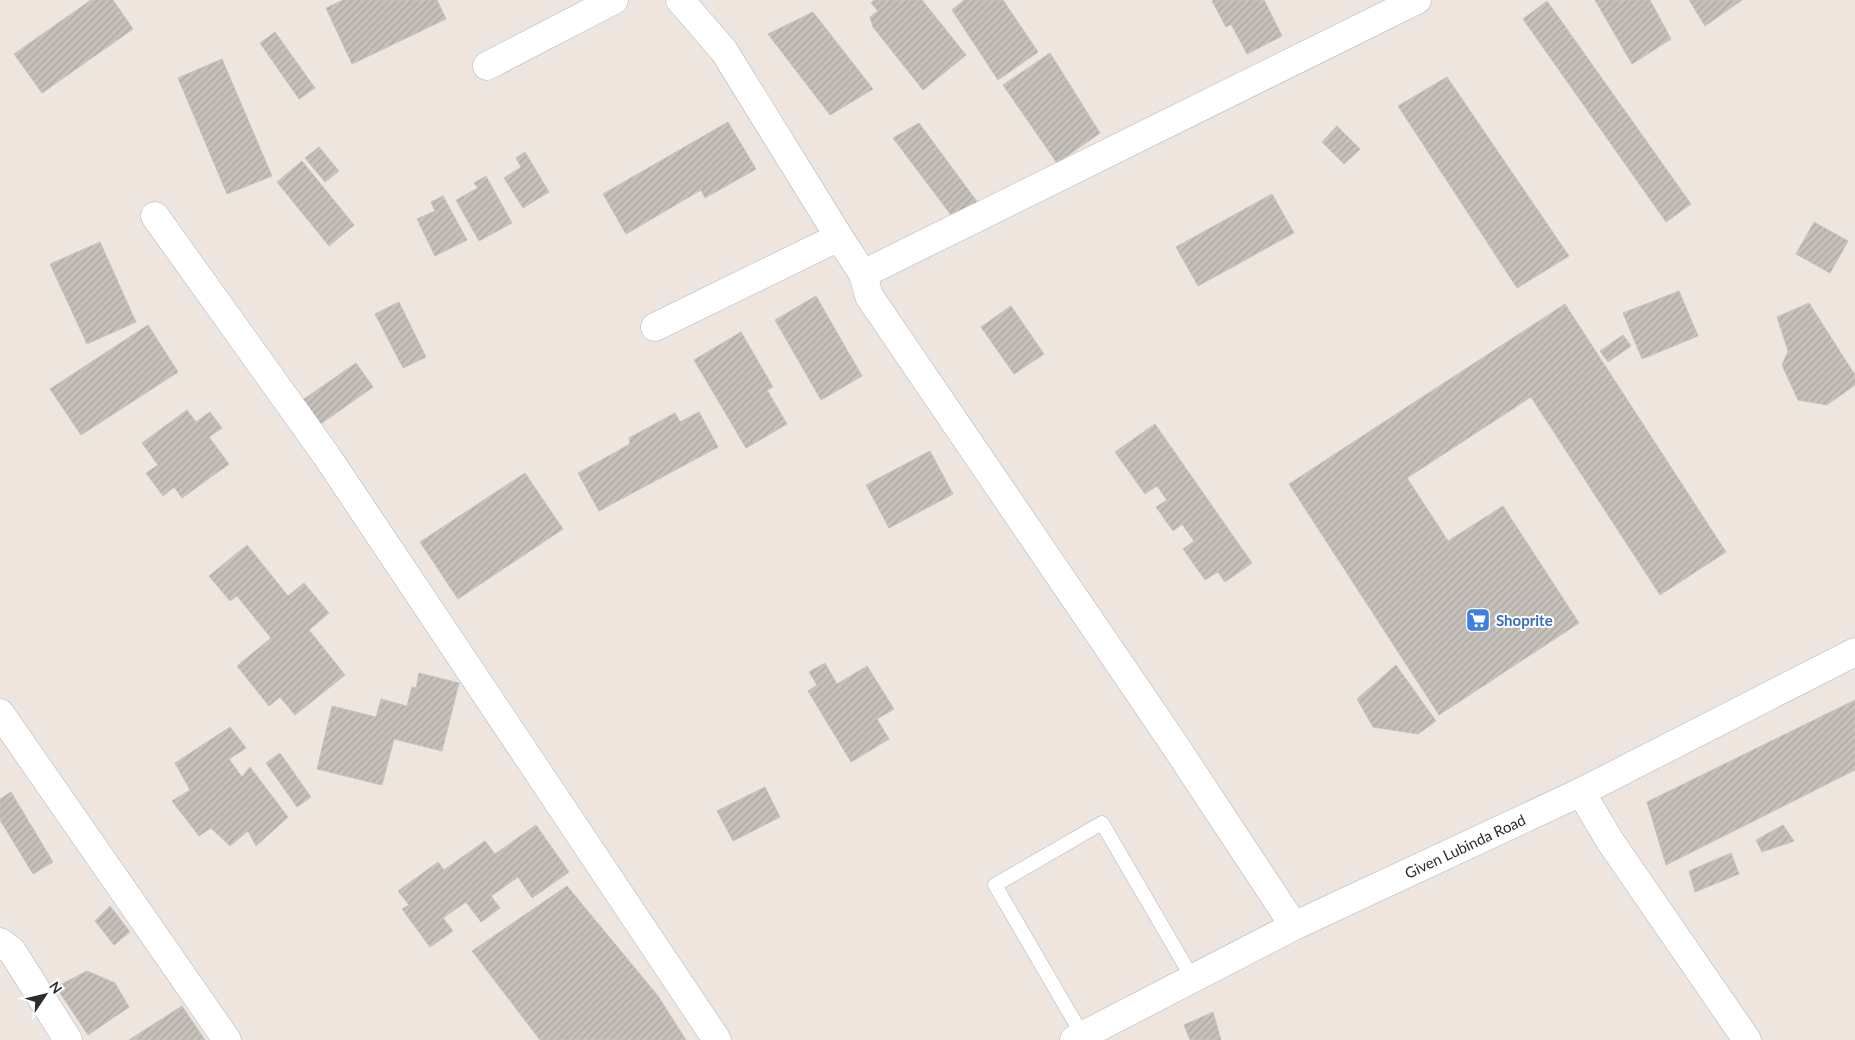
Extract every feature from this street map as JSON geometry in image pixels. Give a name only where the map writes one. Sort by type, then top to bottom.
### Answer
[{"type":"street","points":[[486,66],[614,0]]},
{"type":"street","points":[[680,0],[724,51],[863,274],[869,296],[1172,741],[1294,926]]},
{"type":"street","points":[[863,274],[1417,0]]},
{"type":"street","points":[[155,216],[326,455],[717,1040]]},
{"type":"street","points":[[655,327],[839,237]]},
{"type":"street","name":"Given Lubinda Road","points":[[1079,1038],[1294,926],[1581,792],[1855,652]]},
{"type":"street","points":[[0,713],[227,1040]]},
{"type":"street","points":[[1581,792],[1610,842],[1747,1040]]},
{"type":"street","points":[[0,942],[12,951],[68,1040]]},
{"type":"lane","points":[[1079,1038],[995,885],[1102,823],[1193,979]]},
{"type":"building","points":[[91,0],[113,0],[133,29],[42,93],[14,54]]},
{"type":"building","points":[[343,0],[437,0],[446,19],[352,64],[326,8]]},
{"type":"building","points":[[874,0],[922,0],[966,55],[923,90],[873,27],[870,17],[878,11],[871,3]]},
{"type":"building","points":[[964,0],[1003,0],[1038,52],[998,80],[952,10]]},
{"type":"building","points":[[1264,0],[1282,36],[1247,54],[1231,24],[1226,27],[1212,1]]},
{"type":"building","points":[[1595,0],[1650,0],[1671,39],[1632,64]]},
{"type":"building","points":[[1689,0],[1742,0],[1705,26]]},
{"type":"building","points":[[1547,1],[1691,204],[1666,222],[1523,19]]},
{"type":"building","points":[[813,12],[873,89],[830,115],[768,34]]},
{"type":"building","points":[[275,32],[315,88],[299,99],[260,43]]},
{"type":"building","points":[[1050,53],[1100,133],[1057,163],[1003,85]]},
{"type":"building","points":[[222,59],[272,176],[227,194],[178,78]]},
{"type":"building","points":[[1447,77],[1569,256],[1517,288],[1398,106]]},
{"type":"building","points":[[728,122],[756,169],[705,198],[701,190],[626,234],[603,194]]},
{"type":"building","points":[[919,123],[981,207],[957,223],[893,138]]},
{"type":"building","points":[[1337,126],[1360,149],[1344,164],[1322,142]]},
{"type":"building","points":[[319,147],[339,171],[325,182],[305,158]]},
{"type":"building","points":[[525,152],[549,192],[523,208],[504,178],[521,167],[516,158]]},
{"type":"building","points":[[302,161],[354,225],[329,246],[277,182]]},
{"type":"building","points":[[486,176],[512,223],[479,241],[456,200],[478,188],[474,183]]},
{"type":"building","points":[[1272,194],[1294,233],[1198,286],[1176,247]]},
{"type":"building","points":[[443,196],[467,240],[435,256],[417,219],[435,211],[431,202]]},
{"type":"building","points":[[1814,222],[1848,241],[1830,273],[1796,254]]},
{"type":"building","points":[[100,242],[136,322],[87,344],[50,264]]},
{"type":"building","points":[[1679,291],[1698,336],[1642,359],[1623,313]]},
{"type":"building","points":[[816,296],[862,376],[821,400],[775,320]]},
{"type":"building","points":[[399,302],[426,357],[403,368],[375,314]]},
{"type":"building","points":[[1809,303],[1855,375],[1855,385],[1827,405],[1798,400],[1782,365],[1788,351],[1777,317]]},
{"type":"building","points":[[1565,304],[1726,552],[1660,595],[1531,397],[1407,478],[1448,541],[1503,506],[1579,623],[1439,715],[1289,484]]},
{"type":"building","points":[[1011,306],[1044,354],[1014,374],[981,327]]},
{"type":"building","points":[[148,325],[178,372],[81,435],[50,389]]},
{"type":"building","points":[[741,332],[773,387],[767,390],[787,424],[746,448],[694,360]]},
{"type":"building","points":[[1623,335],[1631,346],[1608,362],[1600,351]]},
{"type":"building","points":[[356,363],[373,387],[312,430],[294,406]]},
{"type":"building","points":[[187,410],[196,422],[210,412],[222,428],[209,437],[229,464],[182,498],[174,487],[163,496],[146,473],[158,465],[142,443]]},
{"type":"building","points":[[699,412],[718,447],[599,511],[578,473],[630,444],[629,438],[675,413],[680,422]]},
{"type":"building","points":[[1155,424],[1252,563],[1225,582],[1218,572],[1205,580],[1183,549],[1194,541],[1182,524],[1173,531],[1156,507],[1167,500],[1157,486],[1145,494],[1115,452]]},
{"type":"building","points":[[930,451],[953,494],[889,528],[866,485]]},
{"type":"building","points":[[525,473],[563,529],[458,599],[420,542]]},
{"type":"building","points":[[247,545],[288,596],[304,583],[329,613],[309,630],[345,675],[295,715],[280,697],[269,706],[237,666],[271,638],[237,596],[230,601],[209,576]]},
{"type":"building","points":[[825,663],[837,684],[867,666],[894,709],[877,719],[889,739],[851,762],[808,691],[817,685],[809,672]]},
{"type":"building","points":[[1396,665],[1436,721],[1418,734],[1373,727],[1357,699]]},
{"type":"building","points":[[419,673],[459,683],[442,751],[394,739],[382,785],[317,769],[332,706],[376,717],[381,699],[407,706],[412,687],[416,688]]},
{"type":"building","points":[[1855,700],[1855,770],[1666,865],[1647,802]]},
{"type":"building","points":[[230,727],[246,748],[229,759],[242,777],[250,767],[288,817],[256,846],[248,831],[230,846],[211,828],[199,836],[172,801],[190,790],[175,763]]},
{"type":"building","points":[[280,753],[311,797],[297,807],[266,763]]},
{"type":"building","points":[[765,787],[780,817],[733,841],[717,811]]},
{"type":"building","points":[[11,792],[53,862],[33,874],[0,820],[0,799]]},
{"type":"building","points":[[536,825],[569,872],[532,898],[518,877],[491,896],[500,908],[481,922],[466,902],[443,918],[453,931],[430,947],[402,909],[409,905],[398,891],[438,862],[444,870],[485,841],[495,854]]},
{"type":"building","points":[[1783,825],[1794,841],[1762,852],[1756,840]]},
{"type":"building","points":[[1731,853],[1739,874],[1695,892],[1689,871]]},
{"type":"building","points":[[567,886],[658,996],[686,1040],[540,1040],[472,951]]},
{"type":"building","points":[[110,906],[130,932],[114,945],[95,921]]},
{"type":"building","points":[[87,971],[115,983],[129,1007],[88,1035],[56,987]]},
{"type":"building","points":[[182,1006],[205,1040],[129,1040]]},
{"type":"building","points":[[1213,1012],[1221,1040],[1190,1040],[1184,1025]]},
{"type":"place","name":"Shoprite","points":[[1478,620]]}]
